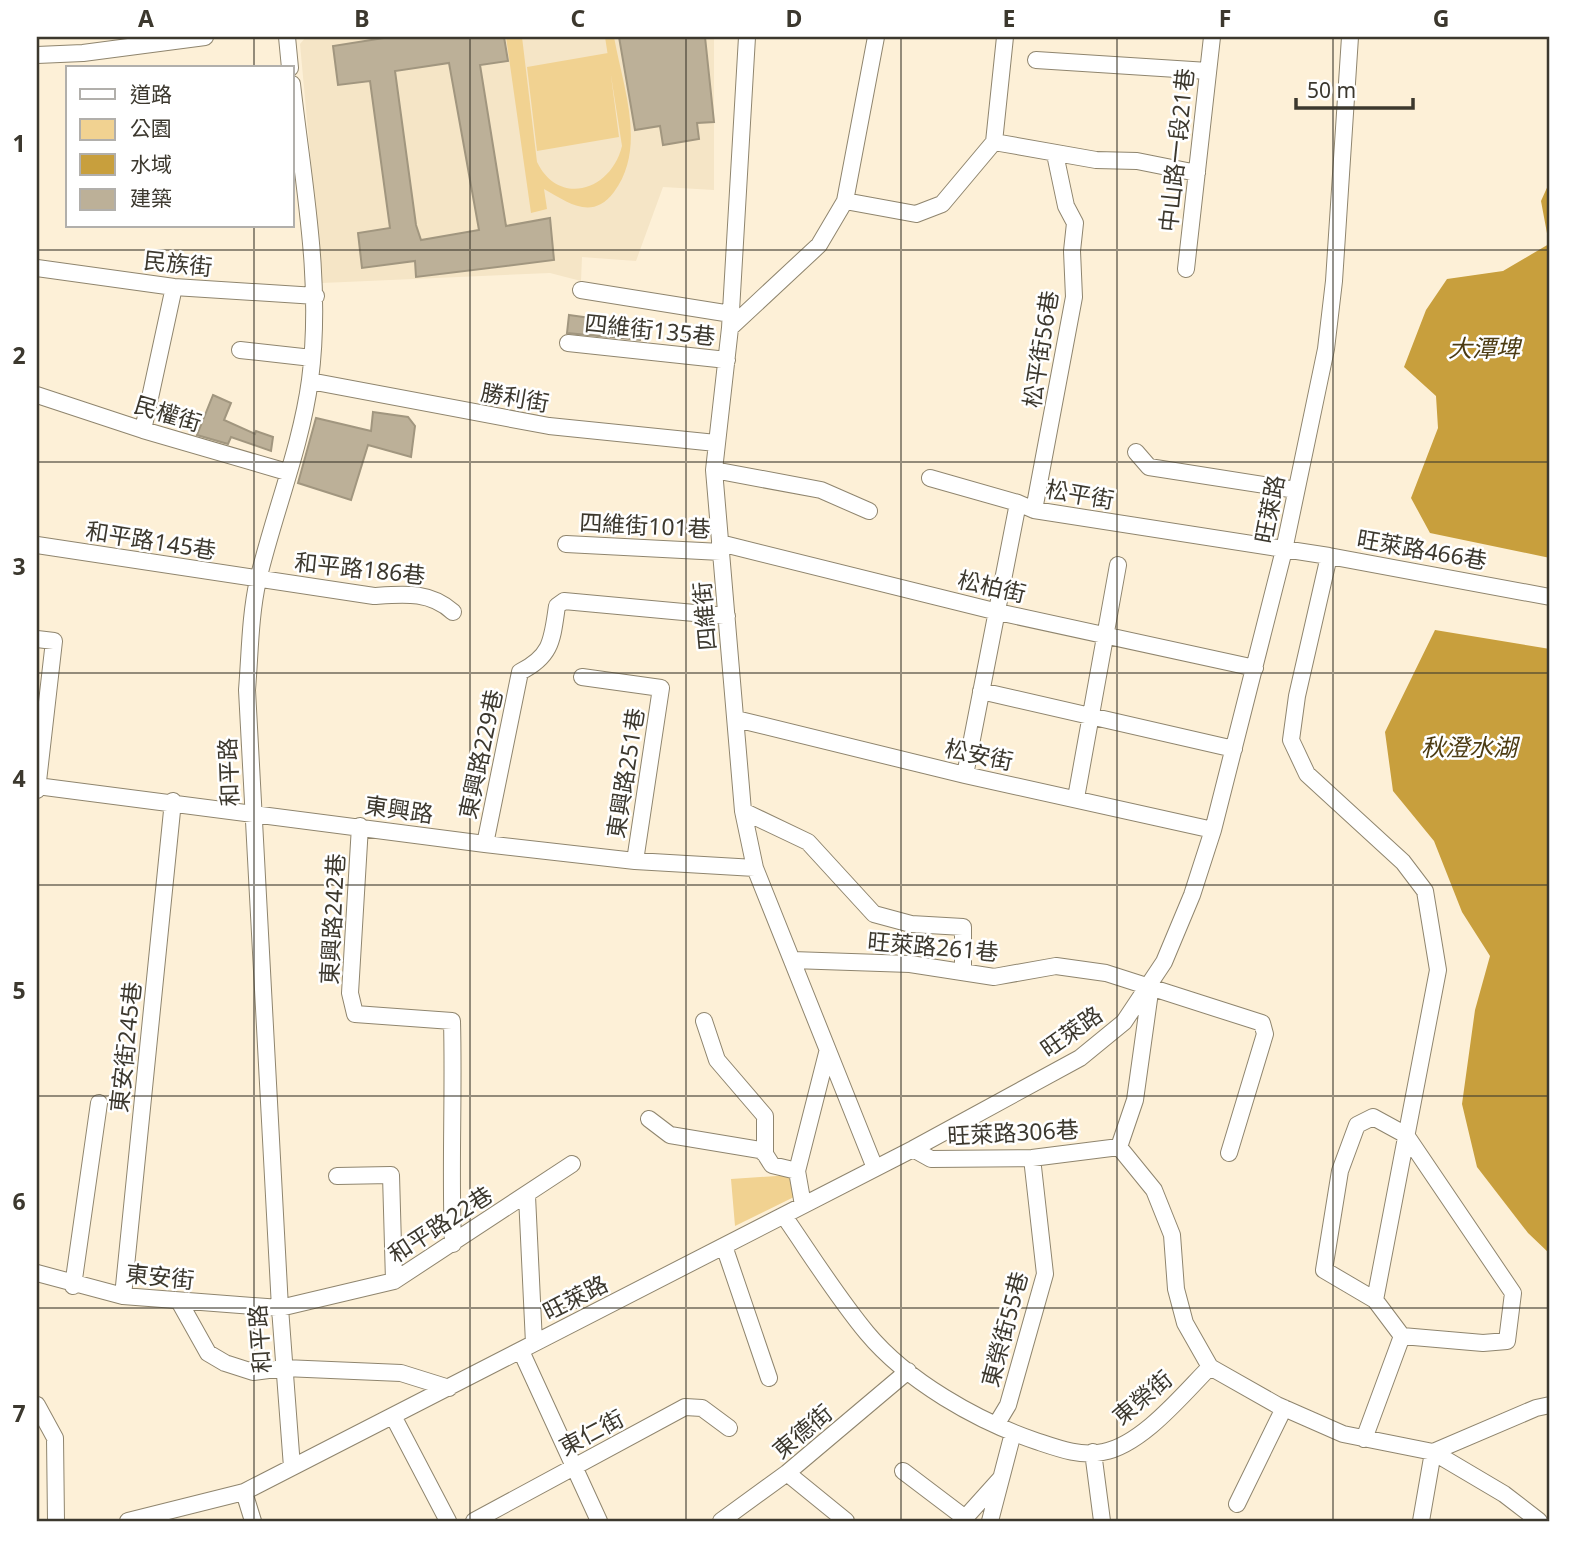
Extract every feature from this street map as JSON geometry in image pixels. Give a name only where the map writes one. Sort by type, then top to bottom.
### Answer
[{"type":"street","points":[[37,55],[83,53],[158,40],[205,37]]},
{"type":"street","points":[[287,37],[290,66]]},
{"type":"street","name":"四維街","points":[[747,37],[727,360],[713,470],[743,811],[755,867],[875,1168]]},
{"type":"street","points":[[581,290],[730,321],[819,245],[845,201],[876,37]]},
{"type":"street","points":[[845,201],[916,214],[942,204],[994,142],[1005,37]]},
{"type":"street","name":"中山路一段21巷","points":[[1186,269],[1212,37]]},
{"type":"street","name":"旺萊路","points":[[128,1521],[244,1492],[913,1149],[1088,1052],[1124,1022],[1151,986],[1173,944],[1213,830],[1284,550],[1325,349],[1332,294],[1350,37]]},
{"type":"street","points":[[1036,60],[1208,71]]},
{"type":"street","name":"和平路","points":[[292,1467],[280,1308],[247,691],[252,612],[258,580],[310,381],[312,358],[316,296],[294,102]]},
{"type":"street","points":[[994,142],[1096,160],[1138,161],[1196,173]]},
{"type":"street","name":"松平街56巷","points":[[1034,509],[1074,297],[1072,251],[1075,223],[1066,206],[1055,154]]},
{"type":"street","name":"民族街","points":[[37,268],[174,287],[316,296]]},
{"type":"street","points":[[144,430],[174,287]]},
{"type":"street","name":"四維街135巷","points":[[568,343],[727,360]]},
{"type":"street","points":[[240,350],[312,358]]},
{"type":"street","name":"勝利街","points":[[310,381],[549,426],[716,443]]},
{"type":"street","name":"民權街","points":[[37,395],[287,472]]},
{"type":"street","points":[[1136,452],[1149,467],[1296,489]]},
{"type":"street","points":[[713,470],[821,490],[869,510]]},
{"type":"street","points":[[930,478],[1018,503]]},
{"type":"street","name":"松平街","points":[[965,775],[1018,503],[1034,509],[1284,550]]},
{"type":"street","name":"四維街101巷","points":[[566,544],[721,548]]},
{"type":"street","name":"和平路145巷","points":[[37,545],[258,580]]},
{"type":"street","name":"松柏街","points":[[721,548],[1255,668]]},
{"type":"street","name":"旺萊路466巷","points":[[1284,550],[1550,597]]},
{"type":"street","points":[[1329,556],[1297,696],[1291,740],[1307,774],[1403,862],[1425,891],[1437,970],[1375,1300]]},
{"type":"street","points":[[1076,798],[1118,565]]},
{"type":"street","name":"和平路186巷","points":[[258,580],[374,596],[409,594],[439,599],[453,612]]},
{"type":"street","name":"東興路229巷","points":[[485,844],[520,672],[539,662],[552,642],[557,606],[564,601],[727,616]]},
{"type":"street","points":[[37,639],[54,641],[38,787]]},
{"type":"street","name":"東興路251巷","points":[[582,677],[661,688],[635,860]]},
{"type":"street","points":[[981,691],[1234,749]]},
{"type":"street","name":"松安街","points":[[736,719],[965,775],[1213,830]]},
{"type":"street","name":"東興路","points":[[38,787],[253,811],[485,844],[635,860],[755,867]]},
{"type":"street","name":"東安街245巷","points":[[123,1296],[173,801]]},
{"type":"street","points":[[743,811],[808,842],[874,914],[911,924],[963,927],[962,972]]},
{"type":"street","name":"東興路242巷","points":[[360,826],[350,993],[355,1014],[453,1021],[454,1093],[449,1161],[453,1244]]},
{"type":"street","name":"旺萊路261巷","points":[[792,960],[910,964],[994,977],[1056,966],[1106,973],[1262,1023],[1265,1034],[1229,1153]]},
{"type":"street","points":[[1151,986],[1135,1100],[1119,1147],[1154,1190],[1172,1235],[1176,1289],[1185,1323],[1210,1367],[1284,1408],[1343,1434],[1433,1452],[1504,1494],[1539,1521]]},
{"type":"street","points":[[705,1021],[717,1060],[765,1116],[765,1154]]},
{"type":"street","points":[[803,1205],[797,1171],[827,1053]]},
{"type":"street","points":[[73,1286],[99,1102]]},
{"type":"street","points":[[1373,1117],[1406,1135],[1513,1293],[1507,1341],[1483,1343],[1402,1336],[1375,1300],[1324,1270],[1340,1171],[1357,1125],[1373,1117]]},
{"type":"street","points":[[649,1119],[670,1135],[760,1150],[772,1165],[797,1171]]},
{"type":"street","name":"旺萊路306巷","points":[[913,1149],[931,1159],[1032,1158],[1119,1147]]},
{"type":"street","name":"東榮街55巷","points":[[996,1425],[1008,1405],[1045,1274],[1032,1158]]},
{"type":"street","name":"和平路22巷","points":[[280,1308],[394,1281],[572,1164]]},
{"type":"street","points":[[337,1176],[391,1175],[394,1281]]},
{"type":"street","points":[[527,1196],[527,1347],[573,1468],[599,1521]]},
{"type":"street","name":"東榮街","points":[[784,1216],[867,1335],[908,1371],[956,1405],[1013,1433],[1072,1452],[1104,1452],[1140,1434],[1210,1367]]},
{"type":"street","points":[[724,1246],[769,1378]]},
{"type":"street","name":"東安街","points":[[37,1273],[73,1286],[123,1296],[180,1303],[280,1308]]},
{"type":"street","points":[[180,1303],[208,1353],[225,1363],[253,1372],[284,1368],[401,1373],[449,1388]]},
{"type":"street","points":[[1364,1439],[1402,1336]]},
{"type":"street","name":"東德街","points":[[721,1521],[787,1473],[908,1371]]},
{"type":"street","points":[[37,1405],[55,1438],[56,1521]]},
{"type":"street","points":[[1433,1452],[1536,1408],[1550,1405]]},
{"type":"street","name":"東仁街","points":[[474,1521],[685,1407],[702,1408],[729,1428]]},
{"type":"street","points":[[1237,1504],[1284,1408]]},
{"type":"street","points":[[393,1416],[448,1521]]},
{"type":"street","points":[[990,1521],[1013,1433]]},
{"type":"street","points":[[1093,1452],[1102,1521]]},
{"type":"street","points":[[1421,1521],[1433,1452]]},
{"type":"street","points":[[903,1471],[965,1518],[1001,1478]]},
{"type":"street","points":[[787,1473],[846,1521]]},
{"type":"street","points":[[244,1492],[253,1521]]},
{"type":"shaded area","points":[[306,37],[714,37],[714,190],[663,187],[636,261],[582,257],[581,281],[550,273],[322,283],[300,44]]},
{"type":"green space","points":[[506,37],[522,37],[537,162],[558,185],[571,189],[596,183],[607,174],[622,146],[605,37],[614,37],[627,96],[631,137],[624,175],[606,201],[597,206],[580,207],[544,189],[547,209],[531,213]]},
{"type":"green space","points":[[608,53],[619,137],[537,151],[527,67]]},
{"type":"green space","points":[[791,1175],[794,1197],[735,1226],[731,1179]]},
{"type":"water","name":"大潭埤","points":[[1550,181],[1550,558],[1430,533],[1411,498],[1438,428],[1436,396],[1404,367],[1426,310],[1447,279],[1503,271],[1549,244],[1541,201]]},
{"type":"water","name":"秋澄水湖","points":[[1435,630],[1550,649],[1550,1254],[1528,1233],[1477,1167],[1462,1104],[1475,1010],[1490,956],[1462,912],[1434,841],[1393,791],[1385,732]]},
{"type":"building","points":[[390,37],[504,37],[508,61],[480,65],[506,226],[550,218],[554,260],[416,277],[415,261],[362,268],[358,233],[390,228],[370,81],[338,85],[333,46]],"holes":[[[449,63],[479,230],[421,240],[416,225],[395,71]]]},
{"type":"building","points":[[619,37],[705,37],[714,122],[697,123],[699,139],[663,145],[660,126],[635,130]]},
{"type":"building","points":[[569,315],[642,325],[640,340],[567,333]]},
{"type":"building","points":[[213,395],[231,403],[224,420],[255,434],[256,431],[273,437],[271,451],[231,437],[228,444],[197,435]]},
{"type":"building","points":[[373,412],[408,417],[415,426],[411,457],[368,445],[351,500],[298,483],[316,418],[371,431]]}]
